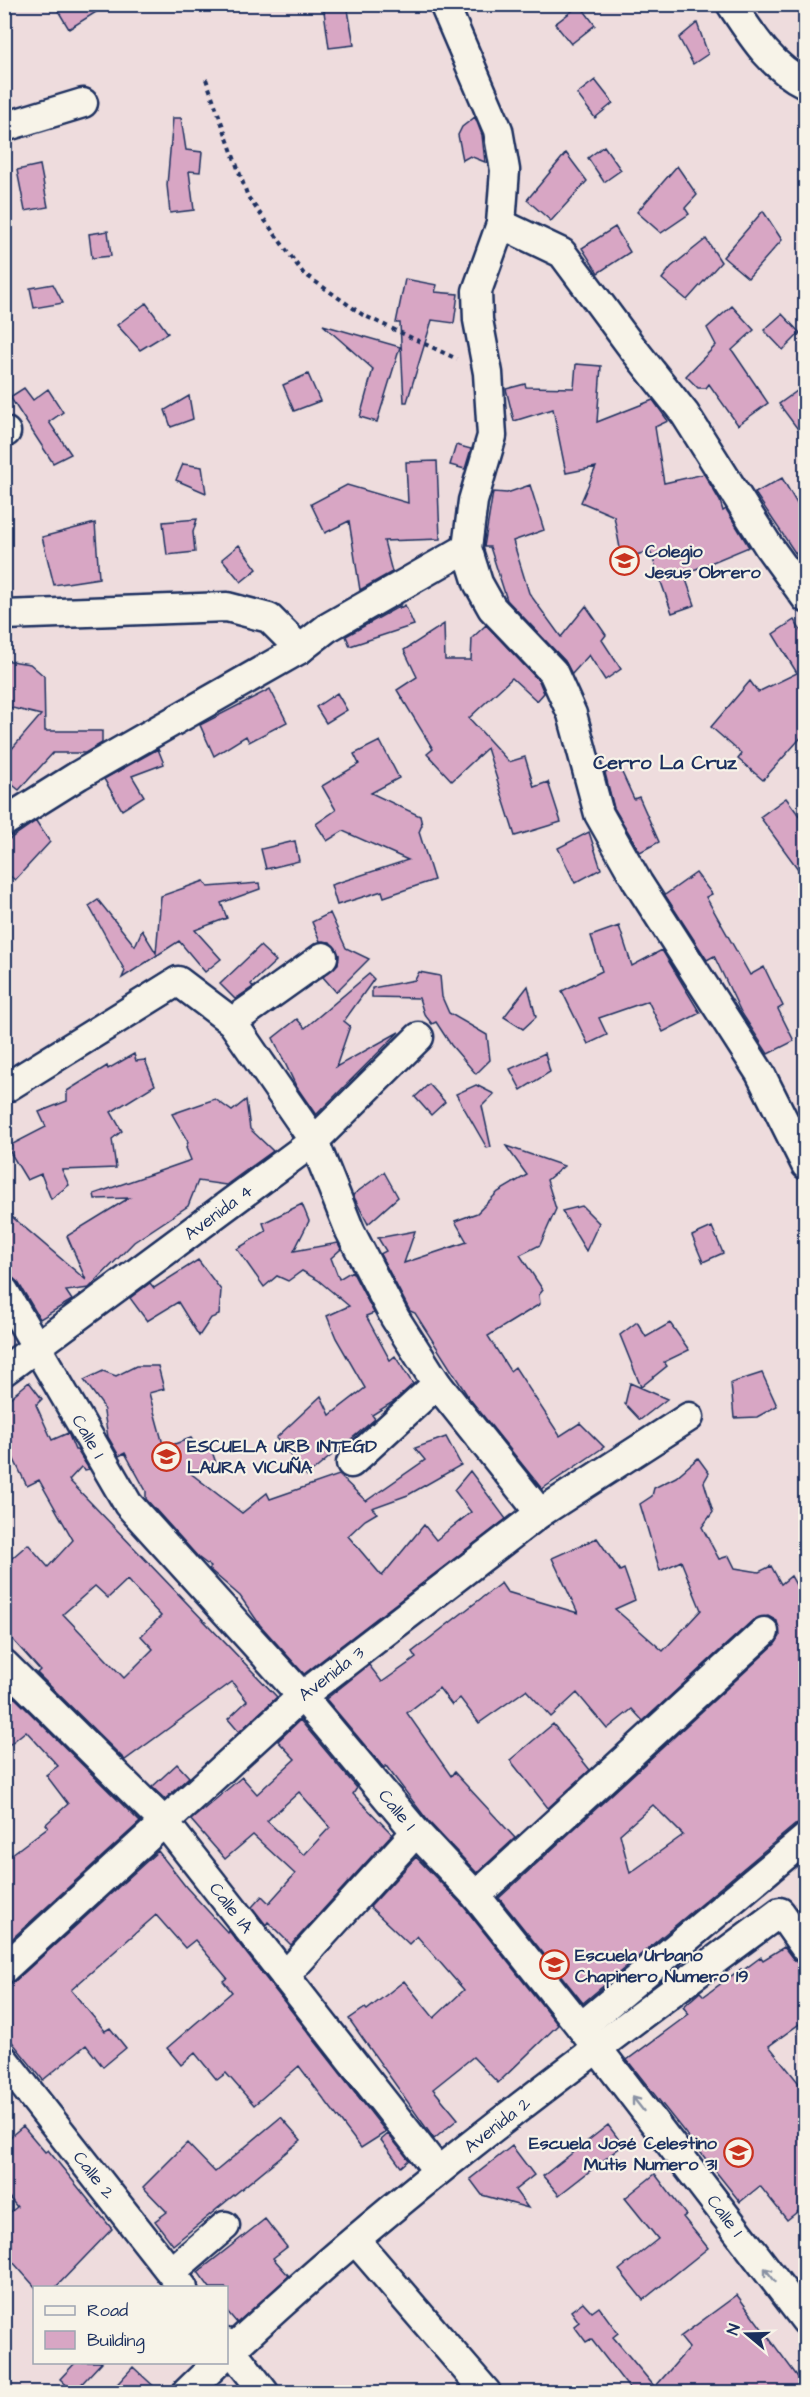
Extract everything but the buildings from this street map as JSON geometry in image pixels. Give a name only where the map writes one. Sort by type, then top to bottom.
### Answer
[{"type":"street","points":[[444,4],[498,130],[505,170],[501,224],[477,291],[478,320],[488,373],[492,436],[473,501],[467,548],[478,583],[492,608],[553,672],[572,714],[599,814],[638,883],[760,1073],[806,1165]]},
{"type":"street","points":[[731,4],[762,51],[788,75],[806,84]]},
{"type":"street","points":[[4,128],[83,103]]},
{"type":"street","points":[[501,224],[562,253],[685,414],[768,547],[806,598]]},
{"type":"street","points":[[4,822],[79,775],[300,649],[327,628],[467,548]]},
{"type":"street","points":[[4,615],[226,607],[269,618],[300,649]]},
{"type":"street","points":[[232,1022],[323,957]]},
{"type":"street","points":[[4,1089],[178,981],[232,1022],[314,1141],[350,1231],[395,1318],[436,1384],[540,1512]]},
{"type":"street","name":"Avenida 4","points":[[4,1371],[314,1141],[419,1037]]},
{"type":"street","name":"Calle 1","points":[[4,1291],[128,1504],[302,1696],[416,1832],[476,1896],[589,2038],[806,2321]]},
{"type":"street","points":[[351,1463],[436,1384]]},
{"type":"street","name":"Avenida 3","points":[[4,1969],[166,1824],[302,1696],[540,1512],[689,1418]]},
{"type":"street","points":[[476,1896],[764,1632]]},
{"type":"street","name":"Calle 1A","points":[[4,1664],[166,1824],[438,2171]]},
{"type":"street","points":[[285,1976],[416,1832]]},
{"type":"street","points":[[589,2038],[806,1838]]},
{"type":"street","name":"Avenida 2","points":[[228,2351],[589,2038],[780,1912],[806,1949]]},
{"type":"street","name":"Calle 2","points":[[4,2060],[177,2280]]},
{"type":"street","points":[[177,2280],[225,2226]]},
{"type":"street","points":[[356,2241],[486,2392]]},
{"type":"street","points":[[228,2355],[264,2392]]},
{"type":"street","name":"Avenida 2","points":[[187,2392],[215,2364]]},
{"type":"path","points":[[206,79],[248,197],[303,273],[363,315],[488,373]]},
{"type":"place","name":"Colegio Jesus Obrero","points":[[624,561]]},
{"type":"place","name":"ESCUELA URB INTEGD LAURA VICUÑA","points":[[166,1456]]},
{"type":"place","name":"Escuela Urbano Chapinero Numero 19","points":[[554,1965]]},
{"type":"place","name":"Escuela José Celestino Mutis Numero 31","points":[[738,2153]]},
{"type":"district","name":"Cerro La Cruz","points":[[665,762]]}]
